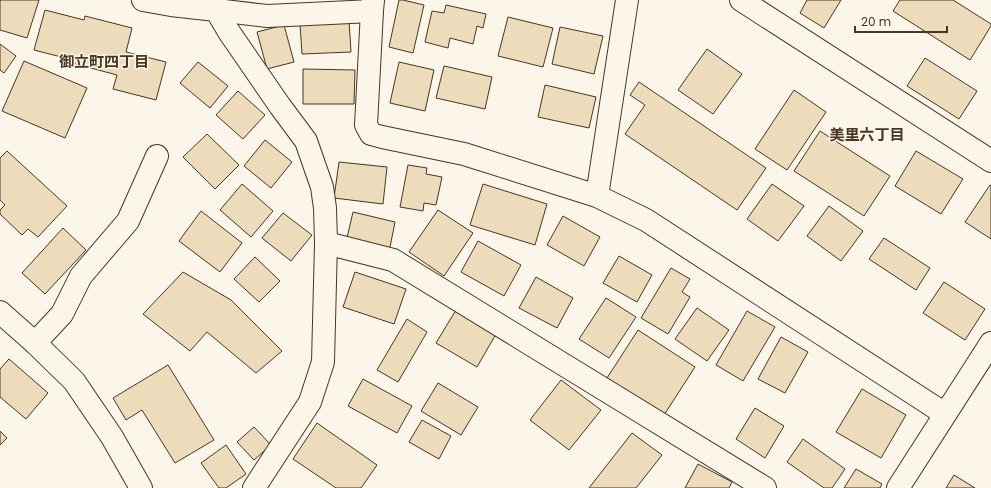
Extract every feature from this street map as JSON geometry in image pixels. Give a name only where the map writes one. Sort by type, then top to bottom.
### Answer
[{"type":"street","points":[[143,0],[171,5],[267,16],[372,5],[366,125],[371,134],[464,154],[597,196],[646,220],[945,414]]},
{"type":"street","points":[[597,196],[627,0]]},
{"type":"street","points":[[741,0],[991,161]]},
{"type":"street","points":[[216,10],[229,32],[306,141],[322,187],[325,208],[326,243],[323,362],[310,402],[254,488]]},
{"type":"street","points":[[35,343],[62,314],[81,276],[128,221],[157,156]]},
{"type":"street","points":[[326,243],[393,260],[765,488]]},
{"type":"street","points":[[0,312],[74,380],[112,437],[141,488]]},
{"type":"street","points":[[898,488],[991,342]]},
{"type":"building","points":[[0,0],[39,0],[27,38],[0,30]]},
{"type":"building","points":[[399,0],[424,5],[413,53],[389,47]]},
{"type":"building","points":[[807,0],[841,0],[824,28],[800,13]]},
{"type":"building","points":[[900,0],[953,0],[991,24],[991,26],[970,60],[893,11]]},
{"type":"building","points":[[446,5],[486,14],[483,28],[477,26],[473,44],[450,38],[448,48],[425,42],[432,11],[444,13]]},
{"type":"building","points":[[45,10],[84,20],[85,16],[132,28],[126,52],[166,62],[156,100],[113,89],[117,75],[72,63],[73,60],[34,50]]},
{"type":"building","points":[[508,17],[553,28],[543,67],[498,56]]},
{"type":"building","points":[[349,21],[351,52],[302,54],[300,24]]},
{"type":"building","points":[[284,25],[294,62],[267,69],[257,32]]},
{"type":"building","points":[[560,27],[603,36],[594,74],[552,64]]},
{"type":"building","points":[[0,44],[16,56],[4,73],[0,70]]},
{"type":"building","points":[[707,49],[742,74],[713,114],[678,90]]},
{"type":"building","points":[[925,58],[977,91],[959,119],[907,86]]},
{"type":"building","points":[[24,61],[87,88],[65,138],[2,111]]},
{"type":"building","points":[[198,62],[228,86],[210,108],[180,83]]},
{"type":"building","points":[[399,62],[434,70],[425,111],[390,103]]},
{"type":"building","points":[[444,66],[492,77],[485,109],[436,98]]},
{"type":"building","points":[[303,69],[355,70],[354,104],[303,104]]},
{"type":"building","points":[[639,82],[766,168],[737,210],[625,134],[645,105],[630,95]]},
{"type":"building","points":[[545,85],[596,97],[589,128],[538,117]]},
{"type":"building","points":[[794,90],[826,112],[787,170],[755,149]]},
{"type":"building","points":[[238,91],[265,115],[243,139],[216,115]]},
{"type":"building","points":[[820,131],[890,176],[864,216],[794,171]]},
{"type":"building","points":[[207,134],[239,165],[215,189],[183,157]]},
{"type":"building","points":[[265,140],[292,162],[271,188],[244,166]]},
{"type":"building","points":[[7,151],[67,206],[38,237],[28,229],[22,235],[0,214],[0,210],[5,205],[0,200],[0,158]]},
{"type":"building","points":[[916,151],[963,179],[941,214],[895,186]]},
{"type":"building","points":[[339,162],[387,167],[383,204],[334,198]]},
{"type":"building","points":[[408,165],[427,168],[426,174],[442,177],[436,205],[424,203],[423,211],[400,207]]},
{"type":"building","points":[[242,184],[273,211],[251,237],[220,210]]},
{"type":"building","points":[[483,184],[547,204],[535,245],[470,225]]},
{"type":"building","points":[[772,184],[804,206],[778,241],[747,219]]},
{"type":"building","points":[[990,185],[991,186],[991,239],[965,222]]},
{"type":"building","points":[[829,206],[863,231],[841,261],[807,236]]},
{"type":"building","points":[[438,210],[473,233],[444,276],[409,252]]},
{"type":"building","points":[[201,211],[242,243],[220,272],[179,241]]},
{"type":"building","points":[[353,212],[395,222],[389,252],[346,242]]},
{"type":"building","points":[[283,213],[312,235],[291,261],[262,238]]},
{"type":"building","points":[[563,216],[600,237],[584,266],[547,245]]},
{"type":"building","points":[[63,228],[86,250],[45,294],[22,273]]},
{"type":"building","points":[[884,238],[930,268],[916,290],[869,259]]},
{"type":"building","points":[[478,241],[521,265],[504,296],[461,272]]},
{"type":"building","points":[[619,256],[652,275],[637,302],[603,283]]},
{"type":"building","points":[[255,257],[280,281],[259,302],[234,279]]},
{"type":"building","points":[[671,268],[690,279],[682,292],[690,297],[668,334],[641,318]]},
{"type":"building","points":[[183,272],[231,300],[282,351],[256,373],[207,332],[190,351],[143,314]]},
{"type":"building","points":[[355,272],[406,289],[394,324],[343,307]]},
{"type":"building","points":[[536,277],[573,298],[557,328],[519,308]]},
{"type":"building","points":[[944,282],[985,309],[965,340],[923,313]]},
{"type":"building","points":[[606,298],[636,317],[609,358],[579,339]]},
{"type":"building","points":[[697,308],[729,330],[707,361],[675,339]]},
{"type":"building","points":[[456,310],[496,334],[477,367],[436,343]]},
{"type":"building","points":[[747,311],[775,327],[743,381],[716,365]]},
{"type":"building","points":[[407,319],[427,332],[398,382],[377,370]]},
{"type":"building","points":[[638,330],[695,367],[664,415],[607,378]]},
{"type":"building","points":[[781,337],[808,352],[785,393],[758,379]]},
{"type":"building","points":[[9,359],[48,393],[26,419],[0,397],[0,369]]},
{"type":"building","points":[[168,365],[214,440],[175,463],[142,410],[126,420],[113,398]]},
{"type":"building","points":[[363,379],[412,406],[397,433],[348,406]]},
{"type":"building","points":[[561,380],[601,410],[569,450],[530,420]]},
{"type":"building","points":[[438,383],[478,407],[461,435],[421,411]]},
{"type":"building","points":[[862,389],[906,415],[881,458],[836,432]]},
{"type":"building","points":[[755,408],[784,426],[765,458],[736,439]]},
{"type":"building","points":[[422,420],[451,436],[439,459],[409,442]]},
{"type":"building","points":[[317,423],[377,465],[361,488],[336,488],[293,459]]},
{"type":"building","points":[[254,427],[271,445],[254,460],[237,442]]},
{"type":"building","points":[[0,431],[7,438],[0,445]]},
{"type":"building","points":[[632,433],[662,455],[636,488],[589,488]]},
{"type":"building","points":[[803,439],[845,469],[832,488],[824,488],[787,462]]},
{"type":"building","points":[[226,445],[246,474],[226,488],[219,488],[201,463]]},
{"type":"building","points":[[698,464],[732,482],[729,488],[685,488]]},
{"type":"building","points":[[856,469],[882,484],[880,488],[844,488]]},
{"type":"building","points":[[954,475],[975,488],[946,488]]},
{"type":"district","name":"御立町四丁目","points":[[104,62]]},
{"type":"district","name":"美里六丁目","points":[[867,135]]}]
